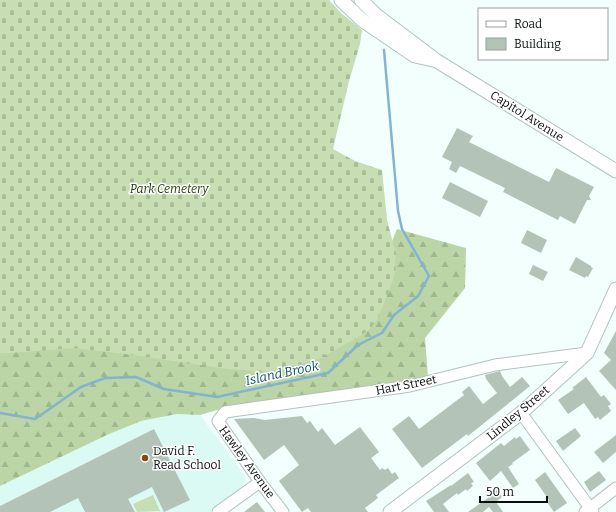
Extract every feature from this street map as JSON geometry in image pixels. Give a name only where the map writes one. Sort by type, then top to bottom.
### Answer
[{"type":"main road","name":"Capitol Avenue","points":[[341,0],[362,20],[415,56],[437,61]]},
{"type":"main road","name":"Capitol Avenue","points":[[361,0],[376,15],[437,61],[616,172]]},
{"type":"main road","name":"Lindley Street","points":[[390,512],[521,413],[587,353],[616,289]]},
{"type":"street","name":"Hart Street","points":[[225,412],[410,386],[495,365],[587,353]]},
{"type":"street","name":"Hawley Avenue","points":[[225,412],[218,421],[260,482],[283,512]]},
{"type":"street","points":[[521,413],[589,511],[616,488]]},
{"type":"street","points":[[218,512],[260,482]]},
{"type":"shaded area","name":"David F. Read School","points":[[177,414],[200,415],[245,476],[246,482],[242,487],[209,512],[0,512],[0,486],[126,426],[141,421]]},
{"type":"green space","name":"Park Cemetery","points":[[0,0],[329,0],[341,13],[362,30],[360,44],[349,81],[333,149],[355,161],[382,170],[387,220],[396,254],[395,272],[391,286],[377,320],[369,330],[321,358],[287,368],[260,372],[74,348],[0,353]]},
{"type":"green space","points":[[397,229],[466,248],[465,288],[425,338],[428,377],[374,387],[231,406],[200,415],[177,414],[141,421],[109,434],[0,486],[0,340],[375,283]]},
{"type":"green space","points":[[153,495],[160,511],[137,512],[133,504]]},
{"type":"building","points":[[457,128],[473,136],[469,142],[549,182],[556,168],[594,187],[589,196],[591,200],[587,200],[575,224],[560,216],[558,220],[503,192],[505,188],[460,166],[456,173],[449,169],[452,162],[442,157]]},
{"type":"building","points":[[450,182],[488,201],[480,217],[442,198]]},
{"type":"building","points":[[527,230],[547,240],[541,253],[521,243]]},
{"type":"building","points":[[576,257],[593,268],[588,277],[586,276],[585,278],[569,270]]},
{"type":"building","points":[[533,265],[548,272],[543,281],[529,274]]},
{"type":"building","points":[[616,331],[616,390],[599,371],[611,360],[604,353]]},
{"type":"building","points":[[500,371],[510,387],[522,377],[530,386],[468,436],[467,434],[422,468],[392,429],[409,416],[419,429],[464,395],[462,392],[469,386],[483,404],[497,393],[486,379],[485,375]]},
{"type":"building","points":[[586,377],[601,397],[604,395],[611,404],[608,406],[611,411],[600,420],[598,417],[595,419],[584,403],[568,414],[558,400],[574,389],[572,388]]},
{"type":"building","points":[[302,416],[307,423],[310,421],[318,432],[322,428],[335,445],[360,427],[379,452],[371,458],[380,470],[382,468],[385,470],[388,468],[392,474],[395,472],[399,478],[376,495],[378,498],[365,508],[368,512],[311,512],[308,508],[302,512],[279,481],[299,465],[284,445],[264,460],[234,419],[254,418],[265,420]]},
{"type":"building","points":[[575,428],[581,436],[563,451],[556,441]]},
{"type":"building","points":[[154,429],[190,500],[164,512],[152,487],[128,499],[135,512],[85,512],[78,498],[50,512],[0,512],[0,506]]},
{"type":"building","points":[[616,435],[616,452],[603,463],[594,452]]},
{"type":"building","points":[[520,436],[530,450],[508,467],[519,484],[513,488],[501,471],[490,481],[476,463],[501,443],[504,446],[515,437],[516,439]]},
{"type":"building","points":[[599,471],[606,480],[590,492],[584,482]]},
{"type":"building","points":[[545,472],[567,503],[554,512],[547,502],[549,500],[535,480]]},
{"type":"building","points":[[468,473],[474,482],[471,483],[473,486],[467,491],[466,489],[458,495],[457,493],[443,504],[449,512],[434,512],[426,501],[451,486]]},
{"type":"building","points":[[497,489],[502,497],[496,502],[503,512],[493,512],[489,507],[483,512],[468,512],[492,495],[491,493]]},
{"type":"building","points":[[257,502],[265,512],[244,512]]},
{"type":"waterway","name":"Island Brook","points":[[0,413],[35,419],[81,387],[105,378],[136,377],[164,389],[217,397],[328,373],[358,345],[382,333],[394,315],[418,296],[429,276],[402,229],[398,211],[384,50]]},
{"type":"place","name":"David F. Read School","points":[[145,458]]}]
